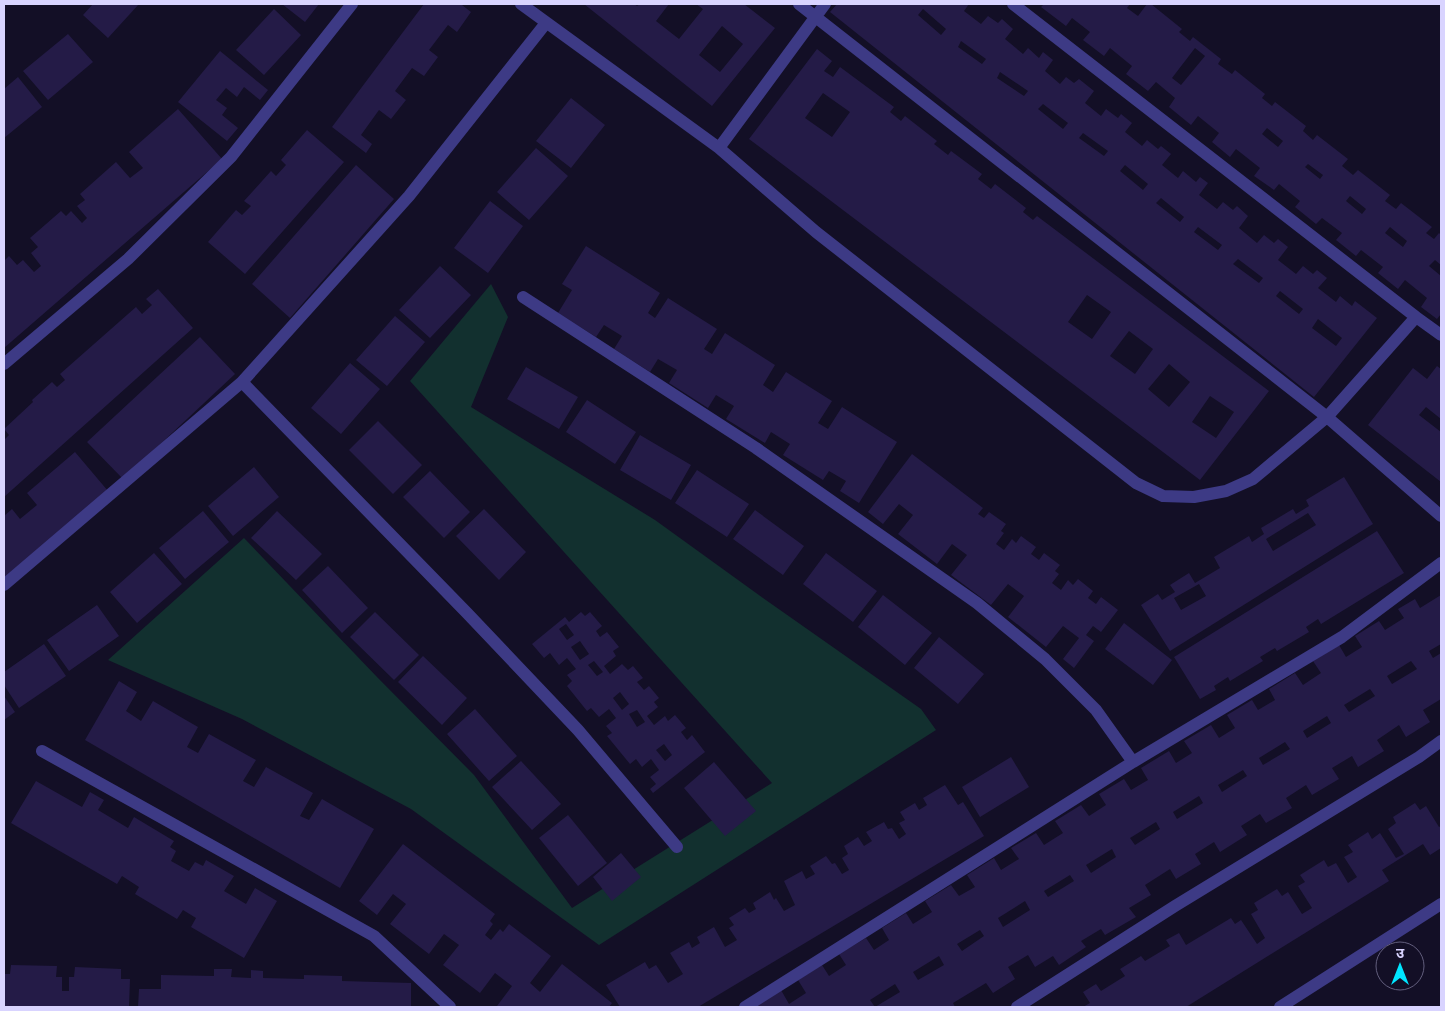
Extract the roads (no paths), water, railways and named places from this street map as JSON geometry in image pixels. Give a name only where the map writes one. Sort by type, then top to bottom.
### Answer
[{"type":"street","points":[[4,364],[128,259],[231,157],[352,4]]},
{"type":"street","points":[[521,4],[718,148],[816,232],[1108,462],[1136,483],[1163,496],[1194,498],[1226,490],[1253,478],[1327,417],[1416,317]]},
{"type":"street","points":[[799,4],[1327,417],[1441,516]]},
{"type":"street","points":[[718,148],[825,4]]},
{"type":"street","points":[[1013,4],[1441,335]]},
{"type":"street","points":[[4,585],[242,382],[409,196],[546,24]]},
{"type":"street","points":[[523,297],[756,448],[977,603],[1045,659],[1096,710],[1133,762]]},
{"type":"street","points":[[242,382],[578,730],[677,847]]},
{"type":"street","points":[[745,1007],[1133,762],[1342,637],[1441,563]]},
{"type":"street","points":[[1017,1007],[1175,906],[1419,757],[1441,741]]},
{"type":"street","points":[[42,751],[374,936],[450,1007]]},
{"type":"street","points":[[1280,1007],[1441,904]]}]
